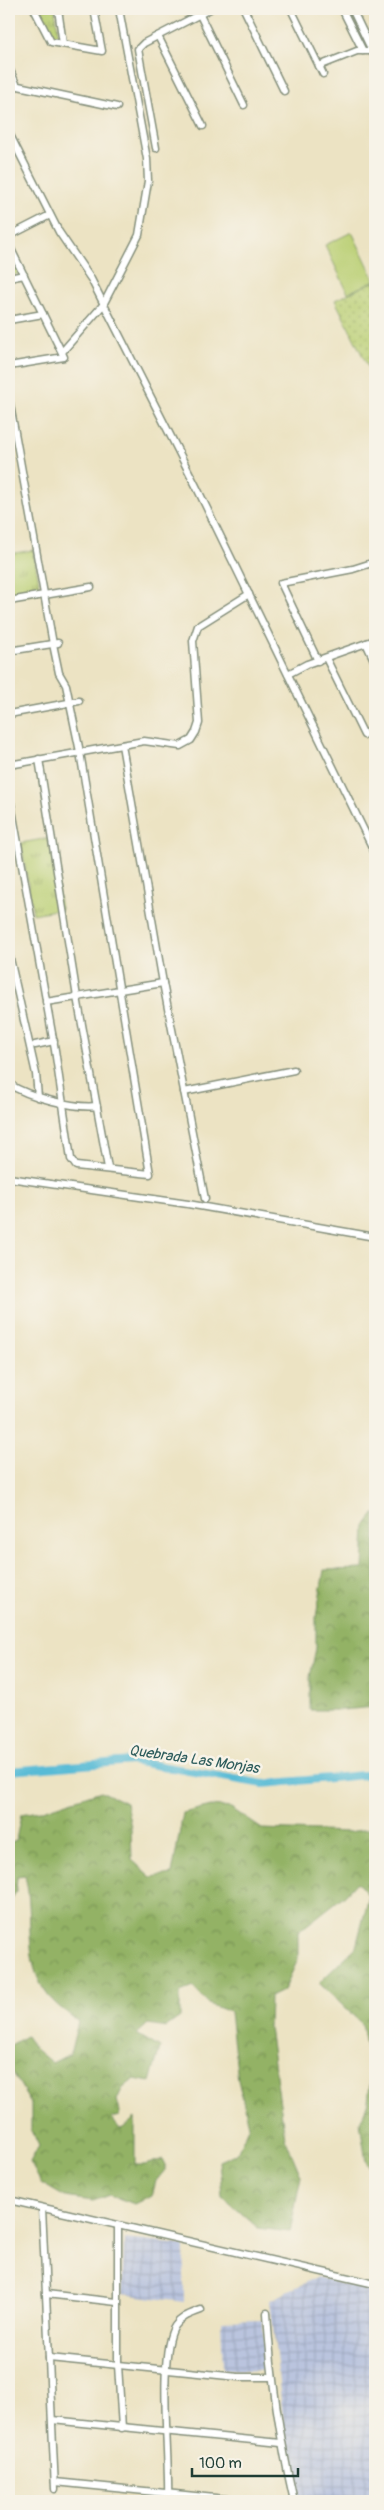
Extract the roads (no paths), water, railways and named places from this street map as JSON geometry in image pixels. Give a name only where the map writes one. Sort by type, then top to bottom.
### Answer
[{"type":"street","points":[[34,9],[48,40],[102,50],[94,9]]},
{"type":"street","points":[[58,9],[63,44]]},
{"type":"street","points":[[62,352],[103,305],[139,235],[148,181],[142,134],[118,9]]},
{"type":"street","points":[[156,148],[138,54],[140,46],[198,12],[210,9]]},
{"type":"street","points":[[244,9],[284,91]]},
{"type":"street","points":[[291,9],[323,74]]},
{"type":"street","points":[[342,9],[363,51]]},
{"type":"street","points":[[355,9],[374,54]]},
{"type":"street","points":[[198,12],[244,105]]},
{"type":"street","points":[[158,36],[203,126]]},
{"type":"street","points":[[319,66],[357,51],[374,54]]},
{"type":"street","points":[[9,68],[17,86]]},
{"type":"street","points":[[9,84],[117,107]]},
{"type":"street","points":[[9,133],[54,223],[85,268],[249,594],[375,853]]},
{"type":"street","points":[[9,236],[50,215]]},
{"type":"street","points":[[9,245],[64,357],[9,366]]},
{"type":"street","points":[[9,278],[24,275]]},
{"type":"street","points":[[9,320],[43,314]]},
{"type":"street","points":[[9,399],[44,594],[80,752],[118,991],[150,1174],[76,1166],[73,1162],[54,1041],[9,793]]},
{"type":"street","points":[[318,661],[281,583],[353,569],[375,562]]},
{"type":"street","points":[[9,601],[91,587]]},
{"type":"street","points":[[9,765],[144,741],[180,746],[191,740],[196,732],[198,723],[194,631],[206,620],[249,594]]},
{"type":"street","points":[[288,674],[375,640]]},
{"type":"street","points":[[9,651],[55,643]]},
{"type":"street","points":[[366,644],[375,662]]},
{"type":"street","points":[[326,658],[364,735]]},
{"type":"street","points":[[9,714],[79,701]]},
{"type":"street","points":[[122,745],[163,982],[205,1199]]},
{"type":"street","points":[[39,759],[77,997],[108,1168]]},
{"type":"street","points":[[9,954],[36,1074],[38,1097]]},
{"type":"street","points":[[46,1002],[163,982]]},
{"type":"street","points":[[35,1045],[54,1041]]},
{"type":"street","points":[[184,1092],[294,1070]]},
{"type":"street","points":[[9,1084],[24,1093],[38,1097],[87,1107],[97,1106]]},
{"type":"street","points":[[9,1178],[188,1204],[375,1237]]},
{"type":"street","points":[[9,2200],[375,2284]]},
{"type":"street","points":[[42,2208],[55,2485],[245,2501]]},
{"type":"street","points":[[118,2226],[118,2365],[122,2428]]},
{"type":"street","points":[[46,2294],[117,2302]]},
{"type":"street","points":[[169,2496],[166,2370],[168,2344],[174,2327],[182,2318],[201,2310]]},
{"type":"street","points":[[267,2313],[271,2377],[281,2443],[294,2501]]},
{"type":"street","points":[[49,2358],[238,2377],[271,2377]]},
{"type":"street","points":[[52,2420],[281,2443]]},
{"type":"waterway","name":"Quebrada Las Monjas","points":[[9,1771],[132,1761],[263,1784],[375,1774]]}]
